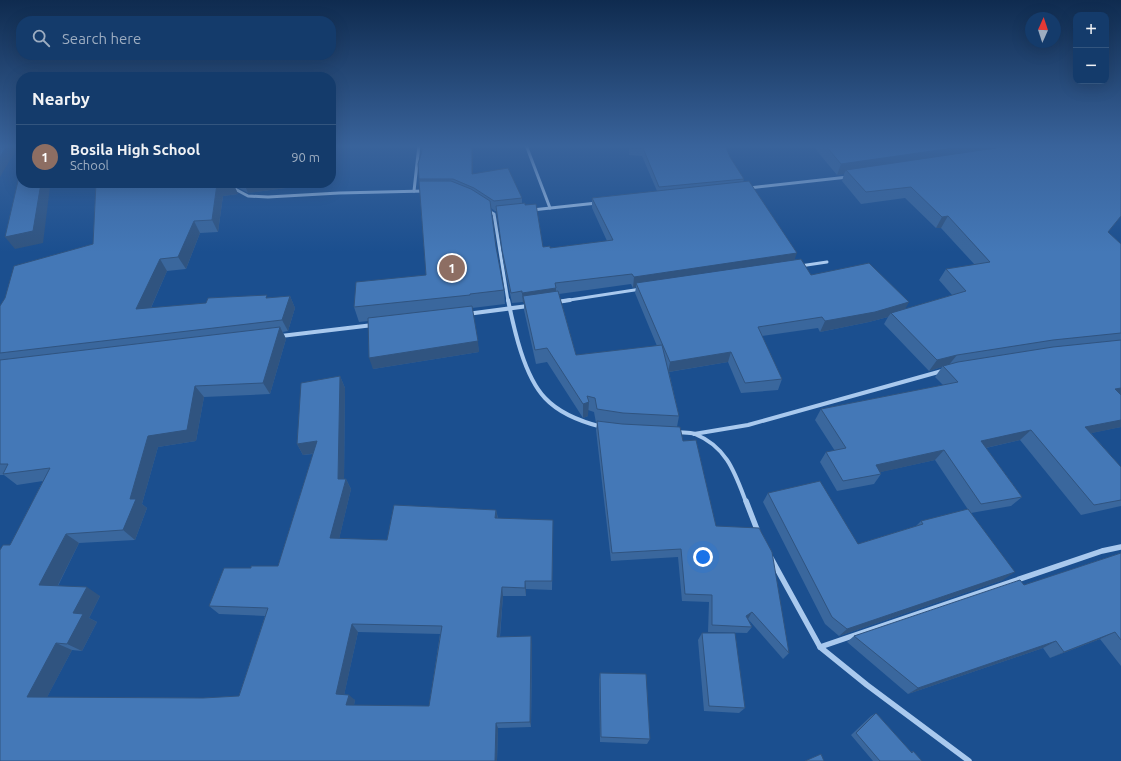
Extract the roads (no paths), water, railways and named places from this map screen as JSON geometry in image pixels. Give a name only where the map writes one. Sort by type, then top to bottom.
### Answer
[{"type":"street","points":[[414,191],[415,181]]},
{"type":"street","points":[[540,181],[550,208]]},
{"type":"street","points":[[744,189],[822,181]]},
{"type":"street","points":[[234,188],[248,196],[268,197],[340,193],[430,191]]},
{"type":"street","points":[[529,210],[604,202]]},
{"type":"street","points":[[484,208],[494,214],[501,214]]},
{"type":"street","points":[[494,214],[500,261],[509,309],[516,335],[531,376],[545,398],[565,412],[587,424],[607,428]]},
{"type":"street","points":[[796,267],[827,262]]},
{"type":"street","points":[[556,302],[649,288]]},
{"type":"street","points":[[462,314],[532,305]]},
{"type":"street","points":[[274,337],[376,324]]},
{"type":"street","points":[[667,432],[694,434],[748,425],[949,369]]},
{"type":"street","points":[[694,434],[714,445],[732,465],[759,536]]},
{"type":"street","points":[[820,647],[1102,551],[1121,547]]},
{"type":"street","points":[[767,550],[820,647],[867,685],[969,761]]},
{"type":"place","name":"Bosila High School","points":[[452,268]]}]
